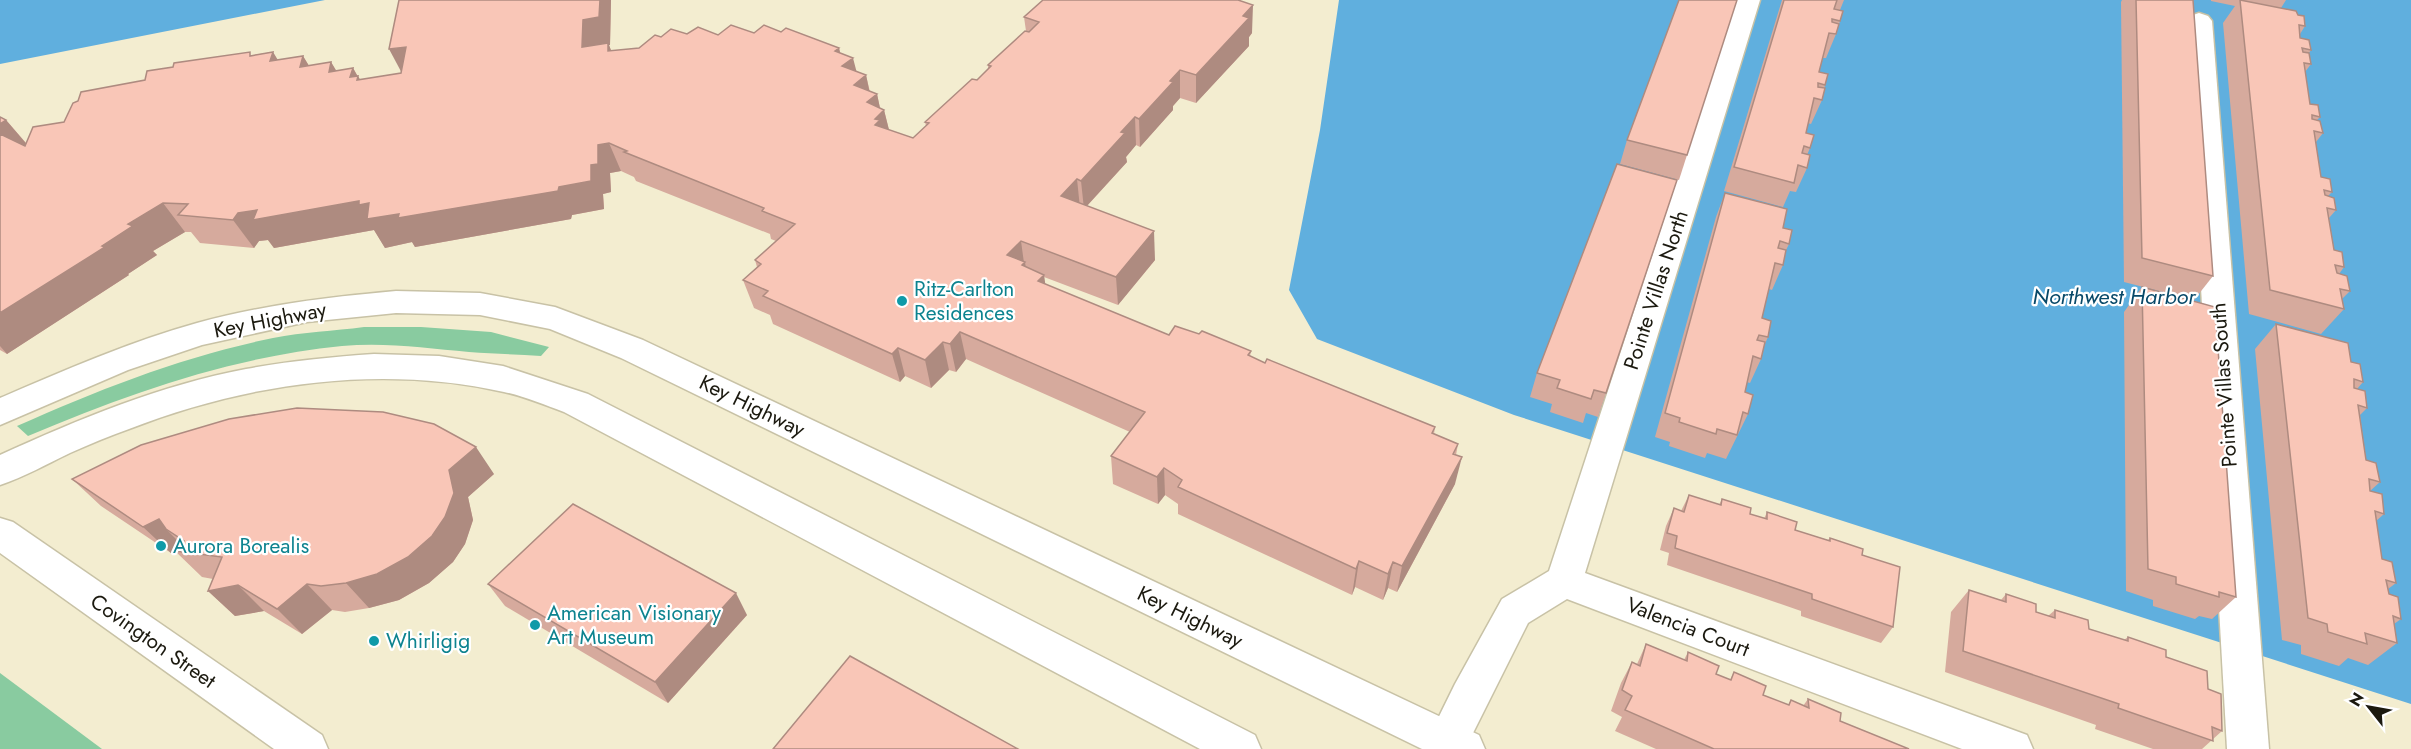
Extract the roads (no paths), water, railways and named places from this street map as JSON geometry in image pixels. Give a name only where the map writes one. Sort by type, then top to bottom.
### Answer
[{"type":"street","name":"Pointe Villas North","points":[[1564,580],[1748,0]]},
{"type":"street","name":"Pointe Villas South","points":[[2199,21],[2248,749]]},
{"type":"street","name":"Key Highway","points":[[0,412],[127,357],[199,334],[307,311],[396,302],[480,304],[555,319],[632,349],[1452,746]]},
{"type":"street","points":[[0,471],[27,457],[126,417],[195,393],[289,373],[376,367],[436,369],[505,379],[576,403],[1240,749]]},
{"type":"street","name":"Covington Street","points":[[0,533],[307,749]]},
{"type":"street","points":[[1452,746],[1469,697],[1515,611],[1564,580]]},
{"type":"street","name":"Valencia Court","points":[[1564,580],[2012,749]]},
{"type":"water","points":[[0,0],[325,0],[0,64]]},
{"type":"water","name":"Northwest Harbor","points":[[1339,0],[2411,0],[2411,704],[1514,415],[1317,339],[1289,290],[1320,130]]},
{"type":"place","name":"Ritz-Carlton Residences","points":[[902,301]]},
{"type":"place","name":"Aurora Borealis","points":[[161,546]]},
{"type":"place","name":"American Visionary Art Museum","points":[[535,625]]},
{"type":"place","name":"Whirligig","points":[[374,641]]}]
